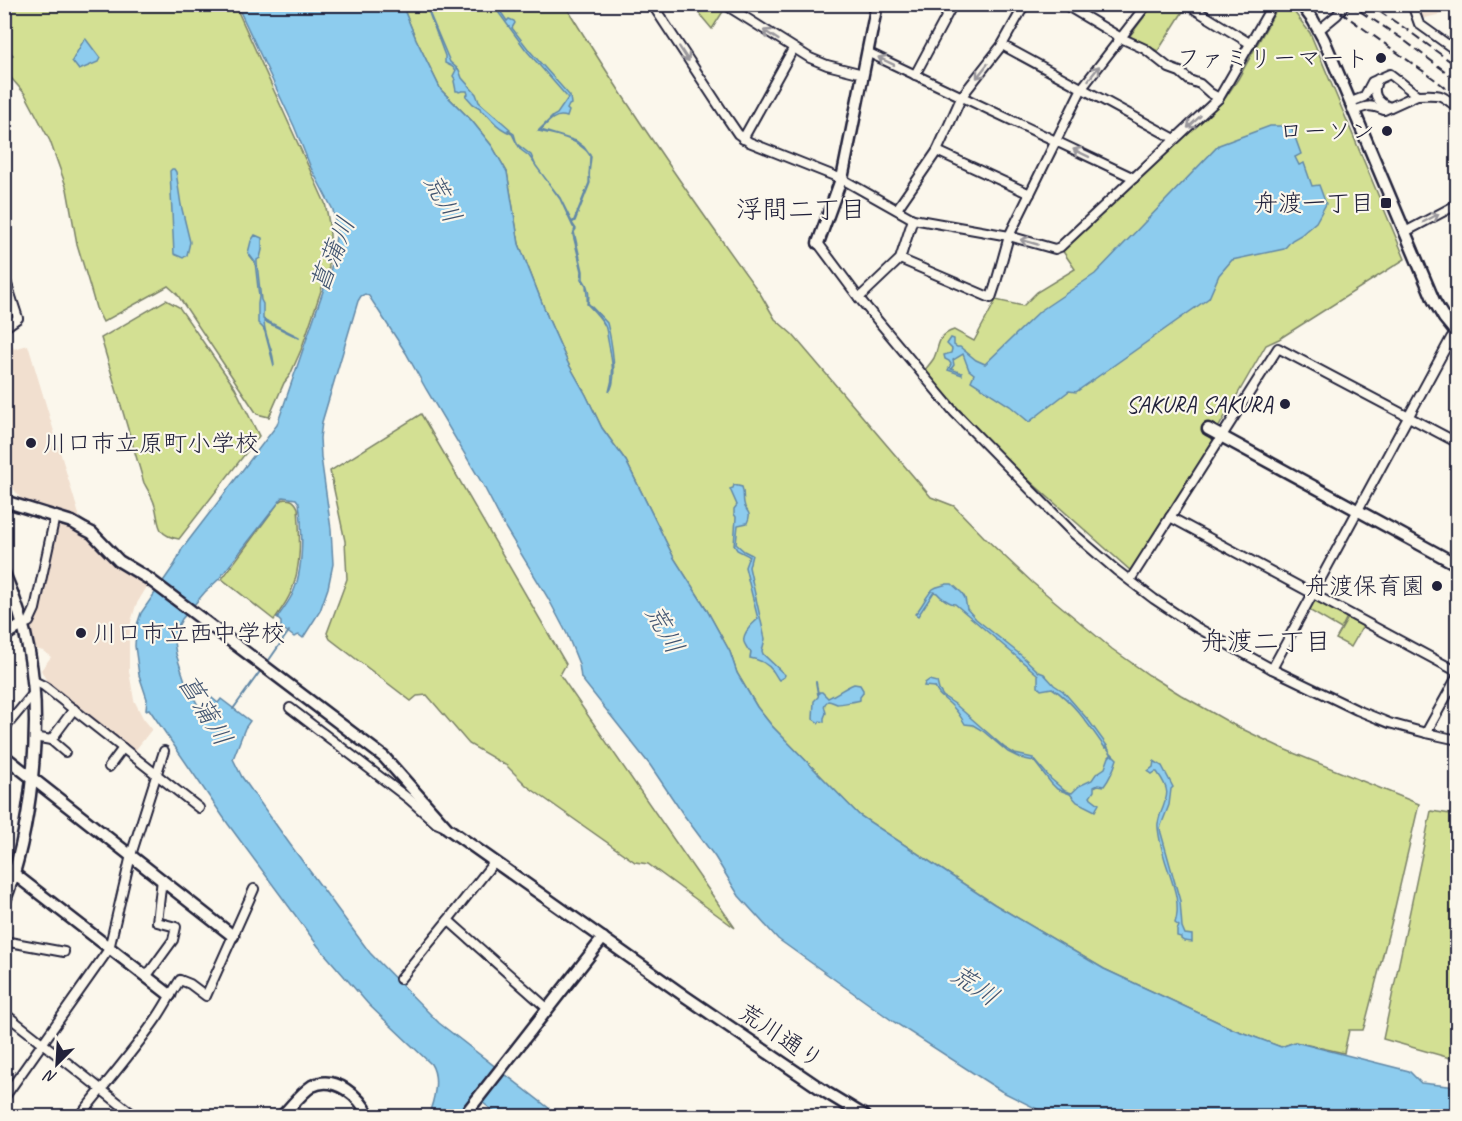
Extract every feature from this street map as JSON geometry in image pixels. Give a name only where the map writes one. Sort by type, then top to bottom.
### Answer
[{"type":"street","points":[[652,4],[718,105],[744,139],[842,179],[913,219],[1009,236],[1055,249],[1219,98],[1273,4]]},
{"type":"street","points":[[877,4],[842,179],[818,243],[859,298],[954,412],[1073,533],[1154,599],[1196,627],[1272,669],[1357,710],[1389,723],[1458,740]]},
{"type":"street","points":[[915,75],[953,4]]},
{"type":"street","points":[[897,209],[937,151],[962,96],[1002,45],[1024,4]]},
{"type":"street","points":[[1064,4],[1121,38],[1145,49],[1169,68],[1180,72],[1219,98]]},
{"type":"street","points":[[900,259],[991,298],[1009,236],[1082,88],[1147,4]]},
{"type":"street","points":[[1186,4],[1251,44]]},
{"type":"street","points":[[1272,669],[1451,338],[1457,333],[1444,318],[1434,301],[1319,30],[1300,4]]},
{"type":"street","points":[[1319,30],[1337,15],[1345,4]]},
{"type":"street","points":[[1412,4],[1419,24],[1458,52]]},
{"type":"street","points":[[726,5],[793,49],[818,62],[863,74]]},
{"type":"street","points":[[1002,45],[1175,139]]},
{"type":"street","points":[[744,139],[793,49]]},
{"type":"street","points":[[867,52],[1134,178]]},
{"type":"street","points":[[1352,106],[1364,97],[1372,81],[1390,74],[1417,95]]},
{"type":"street","points":[[1378,79],[1375,94],[1380,102],[1390,107]]},
{"type":"street","points":[[1352,106],[1367,105],[1384,110],[1417,95],[1433,94],[1441,95],[1458,108]]},
{"type":"street","points":[[937,151],[1030,194]]},
{"type":"street","points":[[1405,232],[1458,204]]},
{"type":"street","points":[[859,298],[900,259],[913,219]]},
{"type":"street","points":[[4,275],[18,318],[4,328]]},
{"type":"street","points":[[1130,580],[1278,348],[1458,443]]},
{"type":"street","points":[[1208,429],[1458,565]]},
{"type":"street","name":"荒川通り","points":[[4,501],[72,522],[92,533],[119,561],[149,579],[384,757],[447,828],[675,989],[827,1093],[865,1116]]},
{"type":"street","points":[[4,636],[29,622],[35,609],[55,516]]},
{"type":"street","points":[[1170,517],[1458,674],[1426,733]]},
{"type":"street","points":[[4,573],[29,652],[34,737],[32,777],[22,840],[4,903]]},
{"type":"street","points":[[32,680],[44,686],[199,808]]},
{"type":"street","points":[[4,729],[33,694]]},
{"type":"street","points":[[290,708],[436,823],[447,828]]},
{"type":"street","points":[[51,740],[74,710]]},
{"type":"street","points":[[34,737],[51,740],[65,752]]},
{"type":"street","points":[[109,767],[123,748]]},
{"type":"street","points":[[4,1098],[109,949],[131,855],[164,751]]},
{"type":"street","points":[[4,756],[233,936]]},
{"type":"street","points":[[400,979],[494,862]]},
{"type":"street","points":[[4,866],[170,995]]},
{"type":"street","points":[[146,978],[173,940],[176,927],[157,922],[162,879]]},
{"type":"street","points":[[80,1116],[156,1019],[180,980],[190,984],[206,996],[254,889]]},
{"type":"street","points":[[448,920],[548,1009]]},
{"type":"street","points":[[464,1116],[603,938]]},
{"type":"street","points":[[4,941],[64,952]]},
{"type":"street","points":[[4,1013],[135,1116]]},
{"type":"street","points":[[282,1116],[310,1088],[326,1083],[341,1086],[362,1105],[369,1116]]},
{"type":"shaded area","points":[[1415,5],[1457,5],[1457,10],[1421,19]]},
{"type":"shaded area","name":"川口市立原町小学校","points":[[12,345],[14,349],[28,345],[80,518],[21,499],[5,477],[5,349]]},
{"type":"shaded area","name":"川口市立西中学校","points":[[57,524],[88,538],[118,566],[148,585],[136,605],[131,622],[129,671],[134,700],[143,718],[152,729],[134,752],[49,686],[41,670],[51,657],[36,649],[30,625]]},
{"type":"green space","points":[[700,4],[716,5],[724,10],[712,29],[696,10]]},
{"type":"green space","points":[[5,5],[235,5],[325,203],[330,232],[329,267],[301,350],[269,417],[257,414],[177,294],[168,286],[103,322],[96,308],[77,244],[67,189],[50,141],[25,94],[5,71],[5,58],[13,55],[5,47]]},
{"type":"green space","points":[[402,5],[565,5],[636,116],[761,295],[775,319],[793,335],[931,497],[954,506],[1033,583],[1112,649],[1149,675],[1234,725],[1286,750],[1419,804],[1365,1024],[1363,1030],[1349,1030],[1344,1053],[1295,1042],[1281,1047],[1233,1029],[1104,969],[994,904],[859,815],[772,726],[757,707],[737,673],[730,652],[674,558],[626,461],[602,428],[568,363],[519,244],[507,172],[492,146],[472,121],[441,90]]},
{"type":"green space","points":[[1153,5],[1175,5],[1184,10],[1158,51],[1129,37]]},
{"type":"green space","points":[[1279,5],[1289,5],[1310,33],[1405,259],[1266,345],[1217,430],[1213,441],[1131,571],[1004,458],[924,371],[934,358],[939,341],[948,332],[954,330],[974,341],[996,300],[1023,306],[1037,292],[1075,269],[1062,250],[1226,97]]},
{"type":"green space","points":[[166,300],[179,307],[235,388],[259,436],[179,539],[166,535],[160,528],[154,503],[144,483],[101,338]]},
{"type":"green space","points":[[421,414],[566,664],[560,675],[735,928],[648,864],[635,862],[527,786],[507,766],[469,744],[427,695],[417,696],[411,701],[330,639],[327,633],[347,579],[345,541],[330,471]]},
{"type":"green space","points":[[284,499],[293,501],[298,508],[299,561],[291,592],[274,620],[222,579],[279,502]]},
{"type":"green space","points":[[1312,598],[1347,617],[1341,629],[1307,609]]},
{"type":"green space","points":[[1348,618],[1363,626],[1351,647],[1336,639]]},
{"type":"green space","points":[[1431,811],[1457,815],[1457,1060],[1383,1039]]},
{"type":"water","points":[[237,5],[402,5],[441,90],[472,121],[492,146],[507,172],[519,244],[568,363],[602,428],[626,461],[674,558],[730,652],[737,673],[757,707],[772,726],[859,815],[994,904],[1104,969],[1233,1029],[1281,1047],[1295,1042],[1409,1071],[1421,1083],[1457,1087],[1457,1116],[1051,1116],[1001,1091],[894,1022],[778,939],[739,896],[715,857],[650,765],[581,678],[579,664],[567,634],[548,598],[406,353],[369,296],[365,294],[358,301],[322,422],[321,457],[331,529],[333,564],[320,611],[303,638],[299,635],[294,637],[281,627],[281,622],[277,618],[296,585],[301,562],[299,503],[296,499],[283,497],[219,579],[182,619],[176,630],[174,642],[189,693],[199,707],[204,708],[212,698],[218,703],[221,699],[250,721],[233,759],[242,777],[370,953],[439,1023],[559,1116],[500,1116],[474,1096],[458,1116],[428,1116],[436,1083],[431,1064],[369,1005],[318,946],[228,824],[149,709],[146,710],[147,699],[139,675],[135,646],[136,628],[141,613],[175,564],[182,549],[277,425],[331,268],[337,230],[333,210],[311,168],[294,126]]},
{"type":"water","points":[[426,5],[450,62],[459,70],[479,102],[510,129],[508,130],[514,134],[517,143],[512,134],[499,127],[473,104],[466,96],[467,91],[456,91],[453,76],[456,70],[445,63],[445,56]]},
{"type":"water","points":[[493,5],[496,5],[507,21],[509,19],[514,21],[512,28],[570,96],[571,104],[567,109],[569,111],[567,117],[559,116],[549,121],[541,130],[563,137],[538,131],[553,116],[557,114],[568,98],[526,50]]},
{"type":"water","points":[[85,38],[100,58],[98,62],[79,70],[72,61]]},
{"type":"water","points":[[1270,126],[1291,126],[1301,154],[1295,157],[1299,165],[1304,163],[1312,186],[1319,185],[1326,204],[1316,222],[1284,249],[1232,260],[1219,275],[1209,298],[1076,392],[1069,391],[1029,422],[1010,406],[971,381],[974,374],[969,370],[963,354],[953,360],[954,365],[951,369],[962,375],[948,370],[951,364],[944,355],[951,353],[952,349],[947,344],[951,338],[954,339],[954,345],[985,364],[1040,311],[1095,274],[1219,145]]},
{"type":"water","points":[[568,138],[576,141],[588,153],[579,145]]},
{"type":"water","points":[[517,144],[531,155],[536,165],[521,150]]},
{"type":"water","points":[[172,169],[176,172],[190,242],[187,255],[183,258],[174,254],[170,171]]},
{"type":"water","points":[[541,173],[560,198],[572,222],[589,183],[589,176],[590,183],[575,221],[572,223],[576,229],[574,232],[583,271],[583,279],[586,284],[588,290],[588,303],[607,323],[609,330],[614,369],[609,392],[612,366],[607,331],[587,304],[586,285],[581,279],[582,271],[573,235],[575,228],[573,227],[560,199]]},
{"type":"water","points":[[255,235],[262,238],[262,250],[257,263],[263,319],[299,337],[264,321],[274,366],[265,332],[258,323],[259,297],[255,262],[248,253]]},
{"type":"water","points":[[734,485],[742,487],[745,506],[749,514],[747,523],[738,525],[736,544],[752,555],[749,567],[765,639],[762,651],[785,675],[779,680],[767,665],[750,658],[751,652],[744,642],[746,632],[758,619],[745,567],[749,556],[737,550],[734,545],[736,517],[734,509],[737,505],[730,489]]},
{"type":"water","points":[[952,584],[962,593],[967,609],[976,619],[1063,691],[1108,747],[1105,748],[1081,715],[1060,693],[1052,688],[1041,690],[1038,687],[1038,675],[955,604],[934,592],[918,616],[915,614],[933,589]]},
{"type":"water","points":[[929,680],[937,682],[943,696],[1005,748],[1015,754],[1033,758],[1065,791],[1072,793],[1079,786],[1092,780],[1105,768],[1112,754],[1117,759],[1110,777],[1104,786],[1094,787],[1090,797],[1099,804],[1095,811],[1077,802],[1070,794],[1057,789],[1034,761],[1008,752],[983,731],[973,725],[965,724],[935,687],[924,686]]},
{"type":"water","points":[[854,684],[860,685],[863,690],[860,700],[837,704],[828,701],[824,705],[826,713],[824,722],[819,723],[813,719],[814,701],[819,692],[828,698]]},
{"type":"water","points":[[1154,761],[1162,766],[1173,787],[1160,828],[1180,901],[1182,927],[1185,934],[1192,935],[1192,942],[1184,941],[1177,936],[1179,926],[1175,923],[1176,899],[1158,826],[1167,792],[1157,772],[1152,774],[1148,771],[1153,767]]},
{"type":"waterway","points":[[267,663],[289,631]]},
{"type":"waterway","name":"菖蒲川","points":[[233,709],[261,670]]},
{"type":"waterway","points":[[816,682],[818,694]]},
{"type":"waterway","points":[[1106,746],[1113,756]]},
{"type":"railway","points":[[1329,4],[1458,98]]},
{"type":"railway","points":[[1349,4],[1401,38],[1458,81]]},
{"type":"railway","points":[[1368,4],[1458,67]]},
{"type":"place","name":"ファミリーマート","points":[[1381,58]]},
{"type":"place","name":"ローソン","points":[[1387,131]]},
{"type":"place","name":"舟渡一丁目","points":[[1386,203]]},
{"type":"place","name":"SAKURA SAKURA","points":[[1285,404]]},
{"type":"place","name":"川口市立原町小学校","points":[[31,443]]},
{"type":"place","name":"舟渡保育園","points":[[1437,586]]},
{"type":"place","name":"川口市立西中学校","points":[[81,633]]},
{"type":"district","name":"浮間二丁目","points":[[801,209]]},
{"type":"district","name":"舟渡二丁目","points":[[1266,641]]},
{"type":"water label","name":"荒川","points":[[443,198]]},
{"type":"water label","name":"荒川","points":[[665,629]]},
{"type":"water label","name":"荒川","points":[[975,985]]}]
